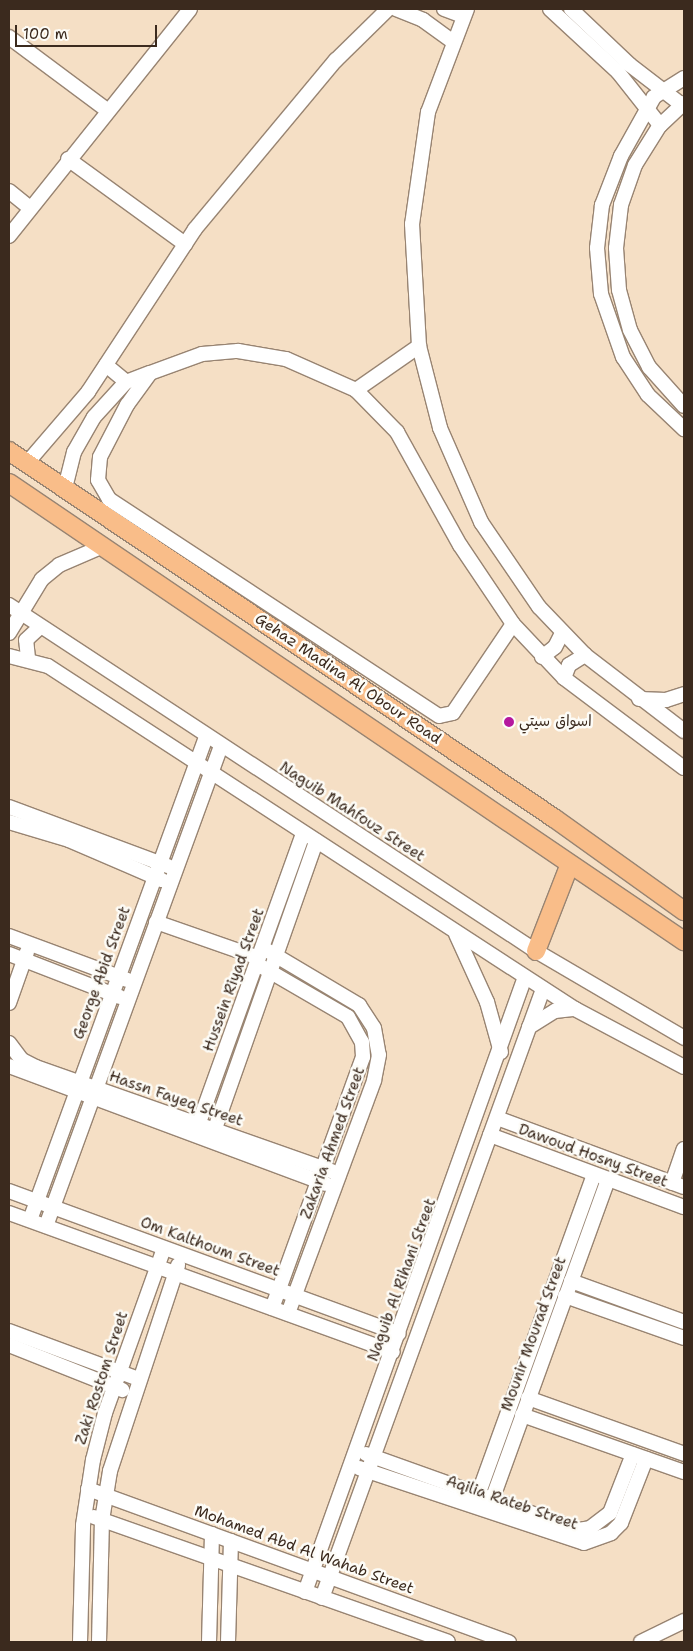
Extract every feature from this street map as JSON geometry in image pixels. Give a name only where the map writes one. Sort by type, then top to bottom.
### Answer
[{"type":"main road","name":"Gehaz Madina Al Obour Road","points":[[9,451],[554,818],[684,911]]},
{"type":"main road","name":"Gehaz Madina Al Obour Road","points":[[9,483],[684,941]]},
{"type":"main road","points":[[220,627],[235,602]]},
{"type":"main road","points":[[539,841],[554,818]]},
{"type":"main road","points":[[536,951],[570,864]]},
{"type":"street","points":[[9,236],[188,9]]},
{"type":"street","points":[[27,463],[67,417],[106,365],[185,244],[336,60],[388,9]]},
{"type":"street","points":[[396,9],[423,20],[452,41]]},
{"type":"street","points":[[444,9],[465,13],[452,41],[428,112],[416,186],[412,261],[419,346],[440,428],[465,492],[499,552],[562,633],[585,655],[637,698],[684,731]]},
{"type":"street","points":[[550,9],[618,72],[660,125]]},
{"type":"street","points":[[571,9],[683,104],[660,125],[627,185],[618,226],[617,269],[624,310],[639,349],[684,406]]},
{"type":"street","points":[[9,37],[108,110]]},
{"type":"street","points":[[684,78],[663,89],[646,108],[610,178],[602,205],[599,274],[606,316],[623,357],[648,395],[684,429]]},
{"type":"street","points":[[68,159],[185,244]]},
{"type":"street","points":[[9,191],[30,208]]},
{"type":"street","points":[[356,390],[419,346]]},
{"type":"street","points":[[65,488],[85,431],[126,382],[202,354],[238,351],[286,359],[356,390],[397,432],[460,545],[513,624],[542,657],[564,678],[684,768]]},
{"type":"street","points":[[106,365],[126,382]]},
{"type":"street","points":[[150,373],[127,405],[96,468],[102,491],[120,506],[443,717],[453,713],[513,624]]},
{"type":"street","points":[[67,417],[85,431]]},
{"type":"street","points":[[9,633],[14,608],[53,570],[101,547]]},
{"type":"street","name":"Naguib Mahfouz Street","points":[[14,608],[206,737],[536,951],[684,1038]]},
{"type":"street","points":[[28,658],[26,640],[40,626]]},
{"type":"street","points":[[542,657],[555,648],[562,633]]},
{"type":"street","points":[[564,678],[569,665],[585,655]]},
{"type":"street","points":[[9,656],[28,658],[48,666],[195,764],[575,1010],[684,1066]]},
{"type":"street","points":[[637,698],[666,700],[684,694]]},
{"type":"street","name":"George Abid Street","points":[[30,1220],[206,737]]},
{"type":"street","points":[[46,1226],[220,746]]},
{"type":"street","points":[[9,807],[176,870]]},
{"type":"street","points":[[9,822],[69,840],[170,884]]},
{"type":"street","name":"Hussein Riyad Street","points":[[196,1130],[260,957],[303,833]]},
{"type":"street","name":"Hussein Riyad Street","points":[[212,1136],[316,841]]},
{"type":"street","points":[[156,922],[260,957]]},
{"type":"street","points":[[455,932],[484,994],[501,1052]]},
{"type":"street","points":[[128,1000],[9,954],[11,937],[134,983]]},
{"type":"street","points":[[9,1003],[30,944]]},
{"type":"street","name":"Zakaria Ahmed Street","points":[[260,957],[277,955],[348,996],[367,1016],[378,1041],[378,1069],[288,1314]]},
{"type":"street","name":"Zakaria Ahmed Street","points":[[260,957],[271,971],[337,1008],[357,1029],[362,1042],[361,1071],[272,1308]]},
{"type":"street","name":"Naguib Al Rihani Street","points":[[305,1592],[501,1052],[525,977]]},
{"type":"street","points":[[322,1598],[543,989]]},
{"type":"street","points":[[528,1027],[555,1011],[575,1010]]},
{"type":"street","name":"Hassn Fayeq Street","points":[[9,1043],[22,1060],[78,1088]]},
{"type":"street","name":"Hassn Fayeq Street","points":[[9,1066],[78,1088],[337,1181]]},
{"type":"street","name":"Dawoud Hosny Street","points":[[497,1118],[672,1183]]},
{"type":"street","name":"Dawoud Hosny Street","points":[[490,1135],[684,1207]]},
{"type":"street","points":[[653,1195],[672,1183],[684,1149]]},
{"type":"street","name":"Mounir Mourad Street","points":[[485,1497],[594,1174]]},
{"type":"street","name":"Mounir Mourad Street","points":[[485,1497],[522,1415],[608,1179]]},
{"type":"street","name":"Om Kalthoum Street","points":[[9,1191],[399,1334]]},
{"type":"street","points":[[446,1205],[463,1212]]},
{"type":"street","points":[[9,1212],[393,1352]]},
{"type":"street","name":"Zaki Rostom Street","points":[[80,1642],[84,1513],[88,1489],[114,1387],[164,1248]]},
{"type":"street","points":[[100,1642],[102,1520],[105,1495],[139,1379],[181,1254]]},
{"type":"street","points":[[571,1281],[683,1317]]},
{"type":"street","points":[[565,1296],[684,1338]]},
{"type":"street","points":[[11,1343],[139,1379]]},
{"type":"street","points":[[11,1343],[134,1395]]},
{"type":"street","points":[[528,1398],[684,1454]]},
{"type":"street","points":[[522,1415],[684,1472]]},
{"type":"street","name":"Aqilia Rateb Street","points":[[357,1451],[565,1527],[590,1528],[610,1513],[633,1454]]},
{"type":"street","name":"Aqilia Rateb Street","points":[[352,1465],[584,1543],[611,1533],[620,1523],[646,1459]]},
{"type":"street","name":"Mohamed Abd Al Wahab Street","points":[[88,1489],[509,1642]]},
{"type":"street","points":[[84,1513],[448,1642]]},
{"type":"street","points":[[209,1642],[212,1534]]},
{"type":"street","points":[[228,1642],[231,1541]]},
{"type":"street","points":[[641,1642],[684,1621]]},
{"type":"place","name":"اسواق سيتي","points":[[509,722]]}]
